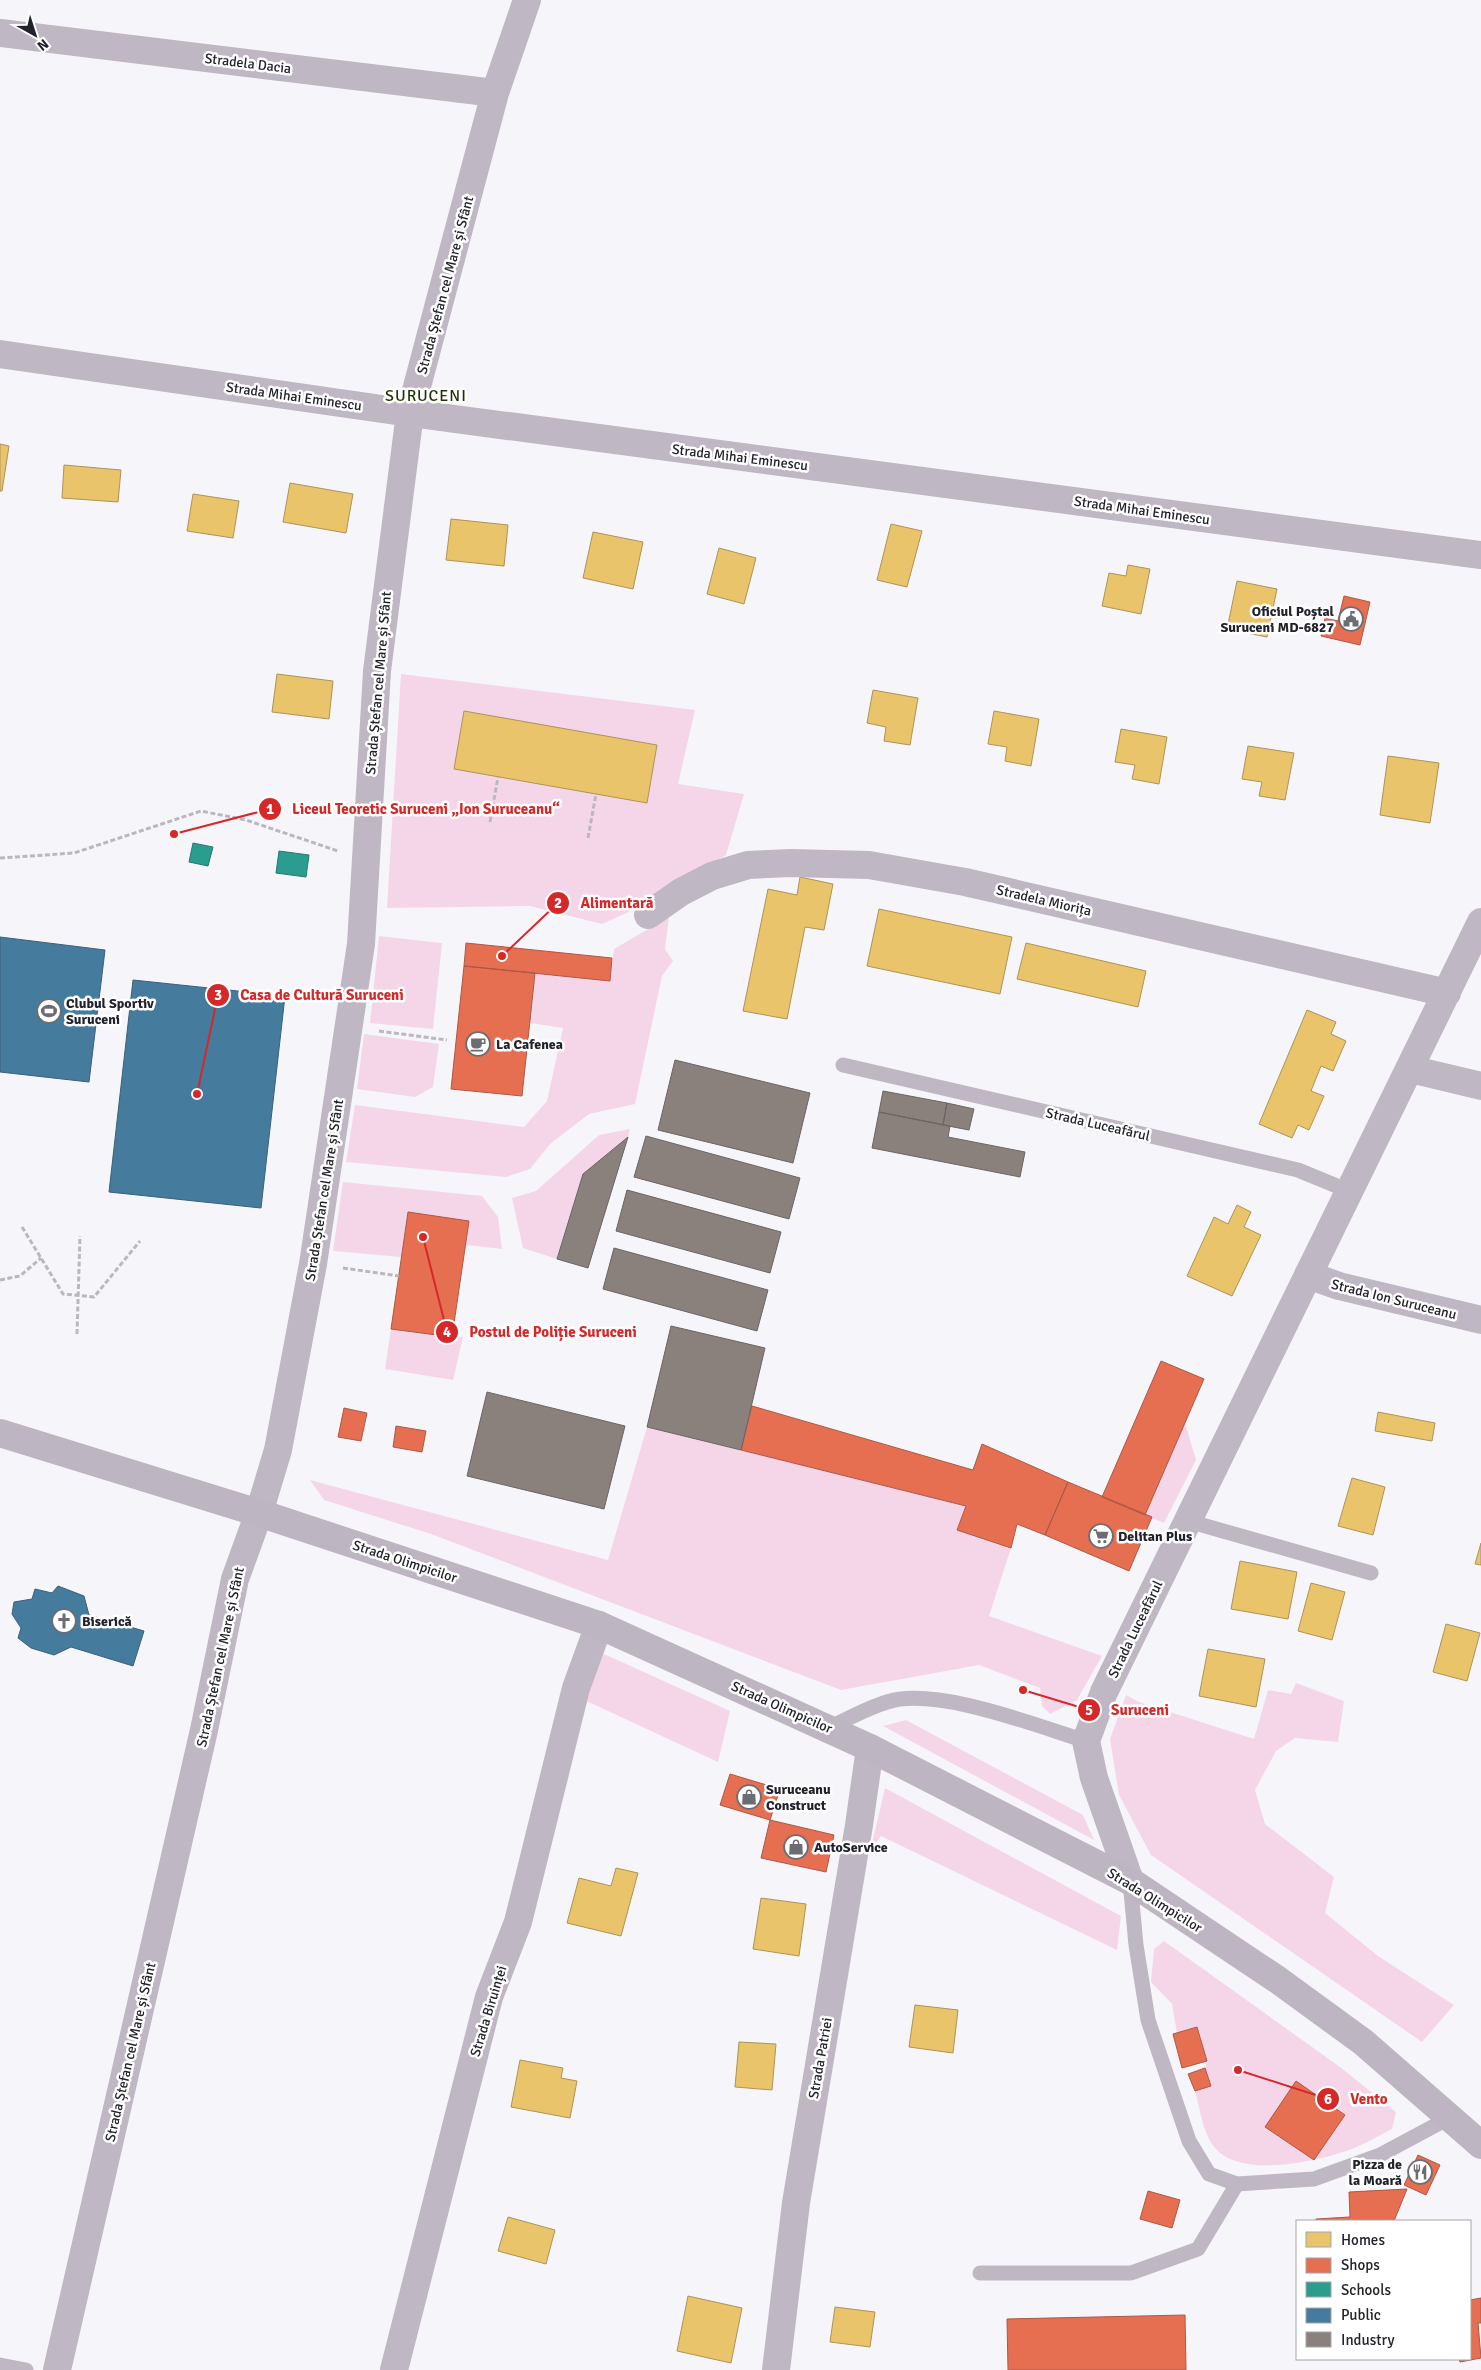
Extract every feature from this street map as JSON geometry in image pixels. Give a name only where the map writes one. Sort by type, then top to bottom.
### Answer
[{"type":"main road","name":"Strada Olimpicilor","points":[[0,1433],[259,1513],[599,1625],[870,1748],[1130,1881],[1278,1980],[1363,2042],[1481,2145]]},
{"type":"street","name":"Strada Ștefan cel Mare și Sfânt","points":[[57,2370],[204,1730],[235,1579],[259,1513],[278,1450],[313,1264],[361,944],[364,860],[377,671],[410,413],[495,93],[527,0]]},
{"type":"street","name":"Stradela Dacia","points":[[0,33],[495,93]]},
{"type":"street","name":"Strada Mihai Eminescu","points":[[0,354],[410,413],[1481,555]]},
{"type":"street","name":"Stradela Miorița","points":[[648,915],[681,892],[712,876],[748,865],[791,863],[869,864],[974,884],[1447,993]]},
{"type":"street","name":"Strada Luceafărul","points":[[1086,1741],[1104,1692],[1481,922]]},
{"type":"street","points":[[1410,1069],[1481,1086]]},
{"type":"street","name":"Strada Ion Suruceanu","points":[[1308,1275],[1339,1286],[1481,1320]]},
{"type":"street","name":"Strada Biruinței","points":[[394,2370],[489,1996],[518,1922],[576,1688],[599,1625]]},
{"type":"street","points":[[1086,1741],[1094,1778],[1130,1881]]},
{"type":"street","name":"Strada Patriei","points":[[776,2370],[796,2203],[859,1826],[870,1748]]},
{"type":"lane","name":"Strada Luceafărul","points":[[843,1065],[1298,1170],[1349,1191]]},
{"type":"lane","points":[[1188,1521],[1371,1572]]},
{"type":"lane","points":[[828,1728],[889,1701],[931,1698],[979,1708],[1086,1741]]},
{"type":"lane","points":[[1130,1881],[1136,1944],[1148,2020],[1189,2141],[1209,2174],[1236,2184],[1314,2179],[1380,2155],[1450,2118]]},
{"type":"lane","points":[[980,2273],[1131,2274],[1198,2249],[1236,2184]]},
{"type":"lane","points":[[0,2365],[26,2370]]},
{"type":"path","points":[[490,822],[498,777]]},
{"type":"path","points":[[588,838],[596,794]]},
{"type":"path","points":[[0,858],[74,852],[201,811],[246,820],[364,860]]},
{"type":"path","points":[[348,1028],[447,1040]]},
{"type":"path","points":[[22,1227],[63,1294],[94,1297],[140,1241]]},
{"type":"path","points":[[77,1334],[80,1236]]},
{"type":"path","points":[[0,1280],[20,1276],[41,1258]]},
{"type":"path","points":[[313,1264],[399,1276]]},
{"type":"shaded area","points":[[401,674],[695,710],[678,784],[744,794],[726,855],[644,905],[602,924],[530,906],[387,908]]},
{"type":"shaded area","points":[[669,917],[665,949],[673,961],[662,976],[635,1104],[589,1114],[550,1144],[530,1169],[506,1177],[346,1162],[355,1105],[524,1127],[547,1101],[563,1028],[530,1023],[535,973],[610,981],[614,949]]},
{"type":"shaded area","points":[[379,936],[442,943],[433,1029],[370,1023]]},
{"type":"shaded area","points":[[364,1034],[439,1044],[433,1087],[415,1097],[357,1089]]},
{"type":"shaded area","points":[[630,1129],[628,1137],[583,1174],[557,1259],[523,1248],[512,1198],[536,1191],[599,1135]]},
{"type":"shaded area","points":[[343,1182],[482,1196],[498,1217],[502,1249],[466,1245],[469,1221],[408,1213],[401,1257],[333,1251]]},
{"type":"shaded area","points":[[391,1329],[463,1337],[453,1380],[385,1369]]},
{"type":"shaded area","points":[[1185,1423],[1196,1460],[1164,1523],[1145,1515]]},
{"type":"shaded area","points":[[647,1427],[966,1506],[957,1530],[1011,1548],[989,1616],[1102,1656],[1077,1700],[1050,1714],[1042,1706],[1040,1688],[979,1665],[841,1690],[431,1534],[324,1500],[310,1480],[608,1560]]},
{"type":"shaded area","points":[[604,1654],[730,1711],[718,1762],[582,1699],[594,1663]]},
{"type":"shaded area","points":[[1296,1683],[1344,1701],[1338,1742],[1295,1738],[1276,1751],[1255,1790],[1265,1824],[1334,1877],[1325,1913],[1378,1956],[1454,2005],[1422,2042],[1151,1855],[1119,1795],[1110,1739],[1126,1695],[1139,1702],[1254,1739],[1268,1690],[1291,1694]]},
{"type":"shaded area","points":[[906,1720],[1083,1815],[1094,1840],[883,1726]]},
{"type":"shaded area","points":[[885,1788],[1121,1916],[1117,1950],[881,1836],[870,1852]]},
{"type":"shaded area","points":[[1164,1941],[1340,2067],[1396,2112],[1392,2129],[1364,2144],[1340,2153],[1283,2165],[1244,2163],[1228,2158],[1216,2149],[1205,2129],[1195,2091],[1211,2086],[1205,2068],[1207,2061],[1197,2027],[1177,2033],[1172,2004],[1151,1982],[1154,1949]]},
{"type":"building: Homes","points":[[0,444],[9,446],[2,491],[0,491]]},
{"type":"building: Homes","points":[[64,465],[121,470],[118,502],[62,498]]},
{"type":"building: Homes","points":[[290,483],[353,494],[346,533],[283,522]]},
{"type":"building: Homes","points":[[193,494],[239,501],[233,538],[187,531]]},
{"type":"building: Homes","points":[[451,519],[508,525],[504,566],[446,560]]},
{"type":"building: Homes","points":[[891,524],[922,531],[907,587],[877,580]]},
{"type":"building: Homes","points":[[593,532],[643,542],[633,589],[583,578]]},
{"type":"building: Homes","points":[[719,548],[756,558],[744,604],[707,594]]},
{"type":"building: Homes","points":[[1128,565],[1150,569],[1141,614],[1102,606],[1109,573],[1126,576]]},
{"type":"building: Homes","points":[[1237,581],[1277,589],[1267,637],[1227,629]]},
{"type":"building: Homes","points":[[277,674],[333,681],[329,719],[272,712]]},
{"type":"building: Homes","points":[[873,690],[918,698],[910,745],[884,741],[886,727],[867,723]]},
{"type":"building: Homes","points":[[464,711],[657,745],[647,803],[454,769]]},
{"type":"building: Homes","points":[[994,711],[1039,719],[1031,766],[1005,761],[1007,747],[988,744]]},
{"type":"building: Homes","points":[[1121,729],[1167,737],[1159,784],[1132,779],[1135,765],[1115,762]]},
{"type":"building: Homes","points":[[1248,746],[1294,753],[1285,800],[1259,796],[1262,782],[1242,779]]},
{"type":"building: Homes","points":[[1388,756],[1439,763],[1430,823],[1380,815]]},
{"type":"building: Homes","points":[[800,877],[833,884],[824,930],[805,927],[787,1019],[743,1011],[768,889],[797,895]]},
{"type":"building: Homes","points":[[879,909],[1012,937],[1000,994],[867,966]]},
{"type":"building: Homes","points":[[1026,943],[1146,971],[1138,1007],[1017,979]]},
{"type":"building: Homes","points":[[1307,1010],[1336,1022],[1331,1034],[1346,1041],[1333,1071],[1321,1066],[1311,1091],[1324,1096],[1309,1130],[1298,1125],[1292,1138],[1259,1124]]},
{"type":"building: Homes","points":[[1237,1205],[1251,1212],[1244,1227],[1261,1235],[1232,1296],[1187,1276],[1214,1217],[1228,1224]]},
{"type":"building: Homes","points":[[1378,1412],[1435,1423],[1432,1441],[1375,1431]]},
{"type":"building: Homes","points":[[1352,1478],[1385,1487],[1373,1535],[1338,1526]]},
{"type":"building: Homes","points":[[1481,1543],[1481,1565],[1475,1564]]},
{"type":"building: Homes","points":[[1240,1561],[1297,1572],[1288,1619],[1231,1609]]},
{"type":"building: Homes","points":[[1311,1583],[1345,1592],[1332,1640],[1298,1631]]},
{"type":"building: Homes","points":[[1446,1624],[1480,1633],[1467,1681],[1433,1672]]},
{"type":"building: Homes","points":[[1208,1649],[1265,1659],[1256,1707],[1199,1696]]},
{"type":"building: Homes","points":[[616,1868],[638,1873],[621,1936],[567,1923],[579,1878],[611,1886]]},
{"type":"building: Homes","points":[[761,1898],[806,1904],[799,1956],[753,1949]]},
{"type":"building: Homes","points":[[915,2005],[958,2010],[953,2053],[909,2047]]},
{"type":"building: Homes","points":[[739,2042],[776,2044],[772,2090],[735,2087]]},
{"type":"building: Homes","points":[[520,2060],[563,2068],[561,2078],[577,2081],[570,2118],[511,2107]]},
{"type":"building: Homes","points":[[508,2217],[555,2230],[546,2264],[498,2251]]},
{"type":"building: Homes","points":[[688,2296],[742,2308],[731,2363],[677,2351]]},
{"type":"building: Homes","points":[[835,2307],[875,2312],[870,2347],[830,2342]]},
{"type":"building: Shops","points":[[1344,596],[1370,602],[1360,645],[1321,636],[1325,618],[1338,621]]},
{"type":"building: Shops","points":[[466,943],[612,958],[610,981],[464,966]]},
{"type":"building: Shops","points":[[464,966],[535,973],[522,1096],[451,1089]]},
{"type":"building: Shops","points":[[408,1212],[469,1221],[452,1337],[391,1329]]},
{"type":"building: Shops","points":[[1161,1361],[1204,1379],[1145,1515],[1102,1497]]},
{"type":"building: Shops","points":[[752,1406],[973,1470],[982,1444],[1068,1482],[1045,1535],[1017,1524],[1011,1548],[957,1530],[966,1506],[741,1450]]},
{"type":"building: Shops","points":[[344,1408],[367,1413],[361,1441],[338,1437]]},
{"type":"building: Shops","points":[[396,1426],[426,1431],[422,1452],[393,1447]]},
{"type":"building: Shops","points":[[1068,1482],[1152,1517],[1129,1571],[1045,1535]]},
{"type":"building: Shops","points":[[730,1774],[780,1789],[770,1820],[720,1805]]},
{"type":"building: Shops","points":[[770,1820],[834,1835],[826,1872],[761,1858]]},
{"type":"building: Shops","points":[[1197,2027],[1207,2061],[1182,2068],[1173,2034]]},
{"type":"building: Shops","points":[[1205,2068],[1211,2086],[1195,2091],[1188,2074]]},
{"type":"building: Shops","points":[[1296,2081],[1345,2115],[1314,2160],[1265,2127]]},
{"type":"building: Shops","points":[[1418,2155],[1440,2165],[1426,2195],[1404,2185]]},
{"type":"building: Shops","points":[[1407,2189],[1394,2220],[1316,2220],[1350,2217],[1349,2192]]},
{"type":"building: Shops","points":[[1148,2191],[1180,2200],[1172,2228],[1140,2219]]},
{"type":"building: Shops","points":[[1481,2298],[1481,2323],[1478,2323],[1481,2358],[1471,2360],[1471,2300]]},
{"type":"building: Shops","points":[[1185,2315],[1186,2370],[1008,2370],[1007,2319]]},
{"type":"building: Schools","points":[[193,843],[213,847],[208,866],[189,862]]},
{"type":"building: Schools","points":[[279,851],[309,855],[306,877],[276,873]]},
{"type":"building: Public","name":"Clubul Sportiv Suruceni","points":[[0,937],[105,950],[89,1082],[0,1072]]},
{"type":"building: Public","points":[[133,980],[285,996],[261,1208],[109,1192]]},
{"type":"building: Public","name":"Biserică","points":[[58,1586],[84,1596],[89,1615],[144,1631],[133,1666],[71,1647],[54,1655],[31,1648],[18,1638],[21,1628],[12,1614],[14,1602],[32,1599],[35,1589],[52,1593]]},
{"type":"building: Industry","points":[[675,1060],[810,1093],[793,1163],[658,1130]]},
{"type":"building: Industry","points":[[883,1091],[947,1103],[943,1125],[879,1112]]},
{"type":"building: Industry","points":[[947,1103],[974,1109],[969,1130],[943,1125]]},
{"type":"building: Industry","points":[[879,1112],[950,1126],[948,1137],[1025,1152],[1020,1177],[872,1148]]},
{"type":"building: Industry","points":[[646,1136],[800,1178],[789,1219],[634,1177]]},
{"type":"building: Industry","points":[[628,1137],[588,1268],[557,1259],[583,1174]]},
{"type":"building: Industry","points":[[627,1190],[781,1232],[770,1273],[616,1231]]},
{"type":"building: Industry","points":[[614,1248],[768,1290],[757,1331],[603,1289]]},
{"type":"building: Industry","points":[[671,1326],[765,1348],[741,1450],[647,1427]]},
{"type":"building: Industry","points":[[487,1392],[625,1426],[604,1509],[467,1476]]},
{"type":"place","name":"Oficiul Poștal Suruceni MD-6827","points":[[1351,619]]},
{"type":"place","name":"Liceul Teoretic Suruceni „Ion Suruceanu“","points":[[174,834]]},
{"type":"place","name":"Alimentară","points":[[502,956]]},
{"type":"place","name":"Clubul Sportiv Suruceni","points":[[49,1011]]},
{"type":"place","name":"La Cafenea","points":[[478,1044]]},
{"type":"place","name":"Casa de Cultură Suruceni","points":[[197,1094]]},
{"type":"place","name":"Postul de Poliție Suruceni","points":[[423,1237]]},
{"type":"place","name":"Delitan Plus","points":[[1101,1536]]},
{"type":"place","name":"Biserică","points":[[64,1621]]},
{"type":"place","name":"Suruceni","points":[[1023,1690]]},
{"type":"place","name":"Suruceanu Construct","points":[[749,1797]]},
{"type":"place","name":"AutoService","points":[[796,1847]]},
{"type":"place","name":"Vento","points":[[1238,2070]]},
{"type":"place","name":"Pizza de la Moară","points":[[1420,2172]]},
{"type":"district","name":"SURUCENI","points":[[426,395]]}]
